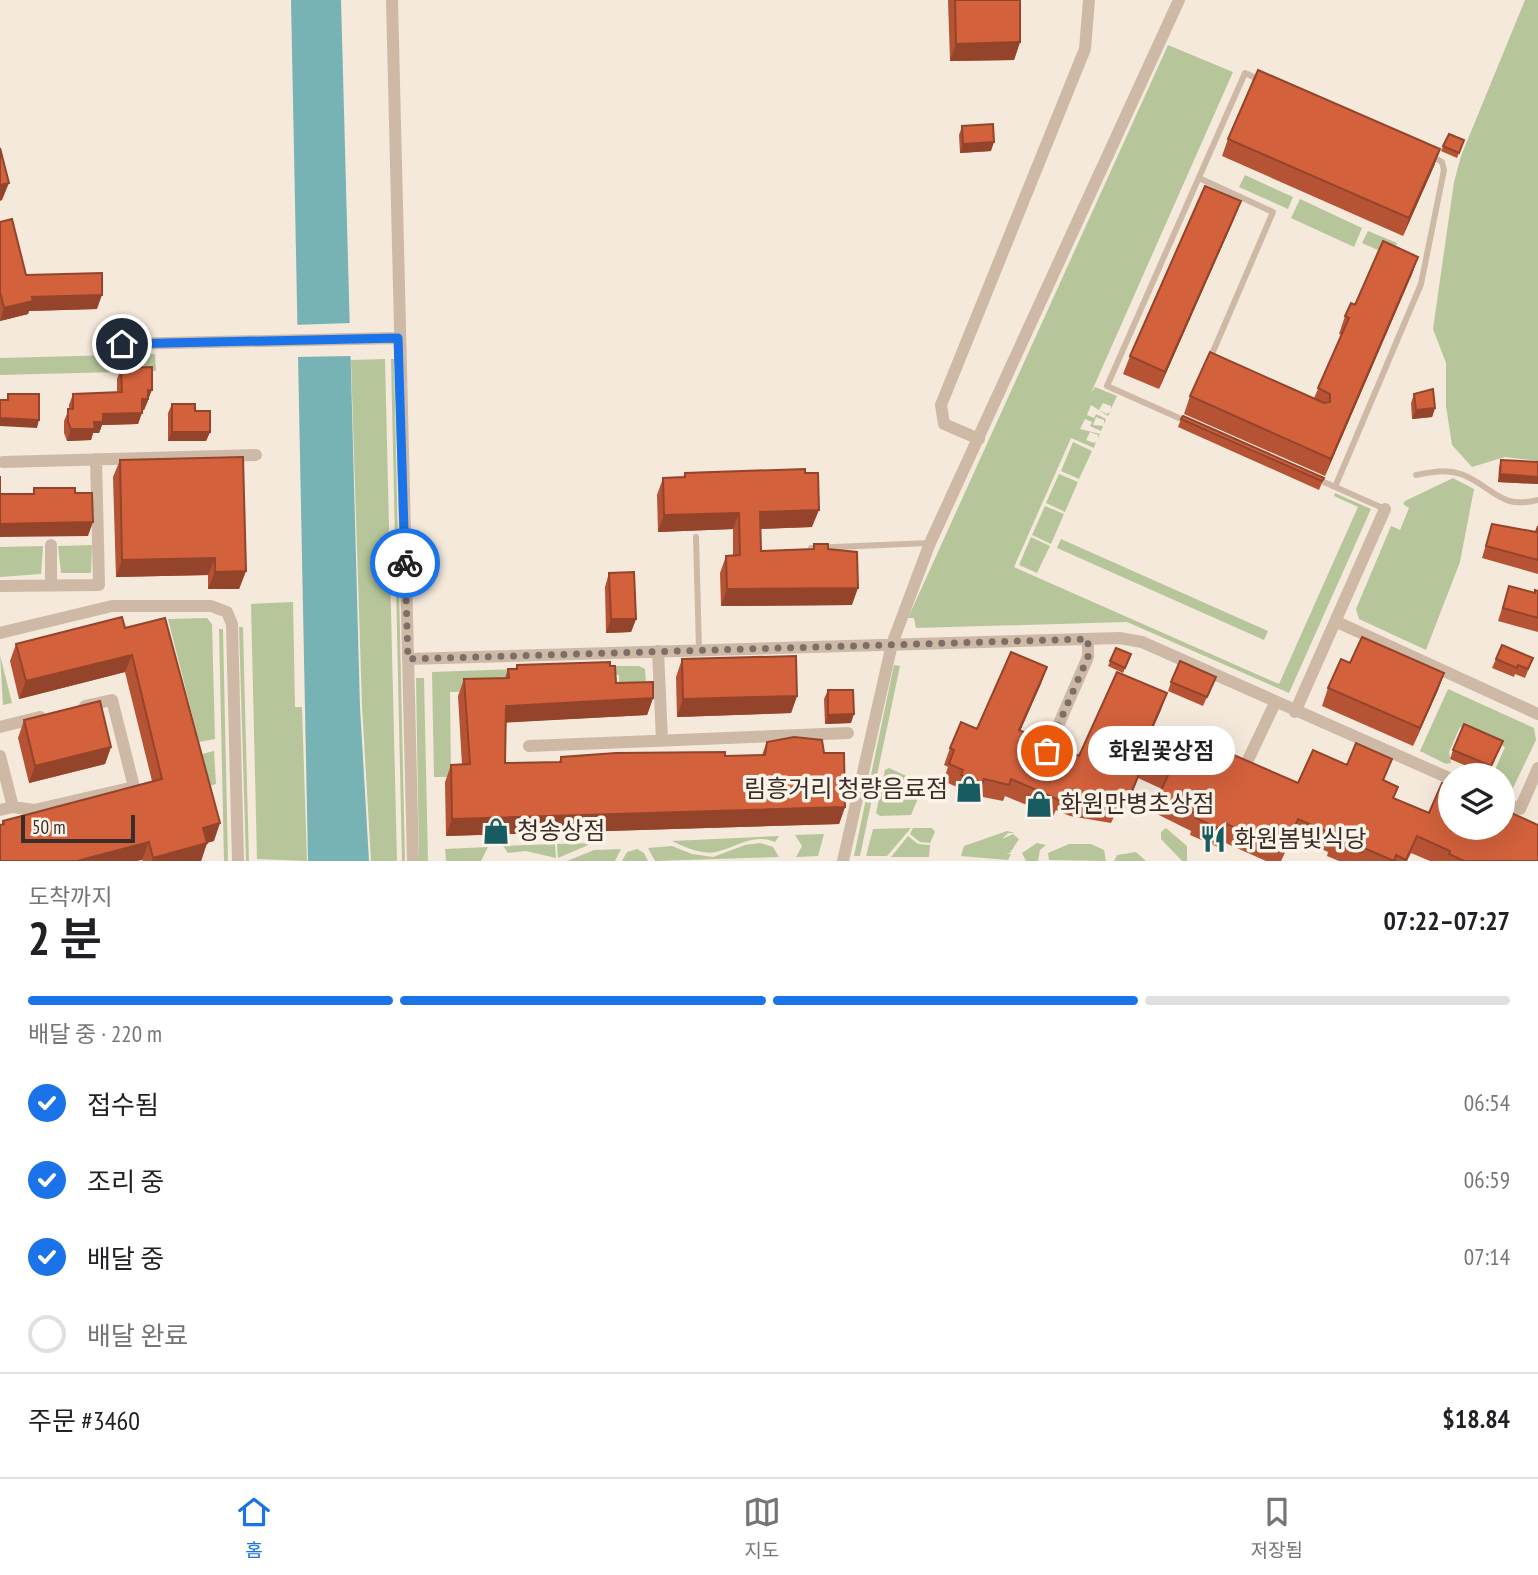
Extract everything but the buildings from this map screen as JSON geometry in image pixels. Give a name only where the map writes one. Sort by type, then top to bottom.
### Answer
[{"type":"street","points":[[392,0],[398,338],[413,861]]},
{"type":"street","points":[[979,439],[944,424],[941,405],[1085,50],[1088,0]]},
{"type":"street","points":[[844,861],[892,643],[930,543],[1179,0]]},
{"type":"street","points":[[122,344],[398,338]]},
{"type":"street","points":[[2,461],[256,455]]},
{"type":"street","points":[[0,586],[99,585],[96,459]]},
{"type":"street","points":[[1295,712],[1385,509]]},
{"type":"street","points":[[51,545],[51,585]]},
{"type":"street","points":[[0,634],[112,606],[211,606],[227,612],[232,624],[238,861]]},
{"type":"street","points":[[1337,622],[1538,714]]},
{"type":"street","points":[[408,659],[1119,638],[1142,642],[1438,773]]},
{"type":"street","points":[[1047,751],[1088,657],[1088,639]]},
{"type":"street","points":[[658,651],[662,741]]},
{"type":"street","points":[[0,756],[6,808],[34,810],[134,787],[112,700],[75,709]]},
{"type":"street","points":[[1248,760],[1275,703]]},
{"type":"street","points":[[0,727],[50,715]]},
{"type":"street","points":[[529,746],[848,733]]},
{"type":"street","points":[[1515,807],[1520,809],[1538,768]]},
{"type":"lane","points":[[1196,425],[1107,386],[1245,73],[1270,84]]},
{"type":"lane","points":[[1335,487],[1421,284],[1444,170],[1442,162],[1420,151]]},
{"type":"lane","points":[[1199,178],[1273,212],[1207,365],[1220,371]]},
{"type":"lane","points":[[1416,475],[1437,471],[1458,473],[1511,503],[1538,500]]},
{"type":"lane","points":[[1310,476],[1385,509]]},
{"type":"lane","points":[[696,537],[699,650]]},
{"type":"lane","points":[[811,548],[930,543]]},
{"type":"green space","points":[[1525,0],[1538,0],[1538,461],[1505,457],[1472,467],[1452,445],[1446,406],[1446,363],[1433,329],[1454,182],[1461,156]]},
{"type":"green space","points":[[1168,45],[1233,72],[1091,393],[1095,387],[1117,396],[1111,409],[1111,406],[1103,403],[1099,410],[1107,414],[1110,412],[1108,416],[1091,405],[1087,415],[1094,418],[1096,414],[1106,419],[1104,424],[1104,420],[1096,417],[1093,425],[1103,426],[1101,431],[1090,426],[1092,422],[1085,419],[1080,429],[1100,434],[1098,438],[1098,435],[1090,432],[1086,440],[1094,443],[1096,441],[1094,448],[1071,438],[1014,567],[1279,684],[1358,507],[1334,496],[1335,493],[1371,509],[1289,693],[1127,622],[916,628],[914,618],[908,618]]},
{"type":"green space","points":[[1245,175],[1293,197],[1288,209],[1239,187]]},
{"type":"green space","points":[[1300,199],[1362,228],[1354,247],[1291,218]]},
{"type":"green space","points":[[1368,231],[1397,243],[1391,256],[1362,243]]},
{"type":"green space","points":[[155,354],[156,371],[0,375],[0,358]]},
{"type":"green space","points":[[385,359],[397,861],[371,861],[362,706],[351,360]]},
{"type":"green space","points":[[391,359],[394,359],[405,861],[402,861]]},
{"type":"green space","points":[[1073,442],[1092,451],[1079,479],[1061,471]]},
{"type":"green space","points":[[1059,474],[1078,482],[1065,512],[1046,503]]},
{"type":"green space","points":[[1453,478],[1474,489],[1460,562],[1426,650],[1359,619],[1356,609],[1391,526],[1400,530],[1409,508],[1403,504],[1405,501]]},
{"type":"green space","points":[[1045,506],[1064,514],[1051,544],[1032,535]]},
{"type":"green space","points":[[1031,537],[1050,546],[1037,573],[1019,565]]},
{"type":"green space","points":[[1061,539],[1268,631],[1264,640],[1057,548]]},
{"type":"green space","points":[[92,545],[91,573],[61,573],[58,546]]},
{"type":"green space","points":[[43,546],[41,574],[0,577],[0,547]]},
{"type":"green space","points":[[293,602],[295,707],[302,707],[307,861],[257,859],[251,604]]},
{"type":"green space","points":[[207,618],[212,624],[215,739],[199,742],[168,619]]},
{"type":"green space","points":[[239,627],[243,627],[249,861],[246,861]]},
{"type":"green space","points":[[219,629],[223,629],[228,861],[224,861]]},
{"type":"green space","points":[[0,655],[12,703],[3,705]]},
{"type":"green space","points":[[894,665],[900,666],[860,856],[854,856]]},
{"type":"green space","points":[[604,666],[489,691],[450,692],[451,777],[434,777],[432,672]]},
{"type":"green space","points":[[611,666],[639,666],[645,669],[647,699],[620,699],[619,675],[611,674]]},
{"type":"green space","points":[[416,678],[424,678],[428,861],[419,861]]},
{"type":"green space","points":[[1448,689],[1534,728],[1536,740],[1515,784],[1515,763],[1498,763],[1505,747],[1460,727],[1449,752],[1451,763],[1444,763],[1420,751]]},
{"type":"green space","points":[[214,751],[216,784],[210,786],[202,754]]},
{"type":"green space","points":[[889,768],[924,784],[911,815],[880,816],[876,813],[885,770]]},
{"type":"green space","points":[[911,828],[887,856],[866,856],[873,829]]},
{"type":"green space","points":[[913,828],[932,828],[935,832],[930,843],[920,842],[910,834]]},
{"type":"green space","points":[[1166,828],[1187,846],[1187,861],[1182,861],[1161,839],[1161,832]]},
{"type":"green space","points":[[1007,831],[1015,833],[1008,833],[1002,839],[1013,834],[1019,839],[1010,853],[1006,854],[1011,854],[1008,860],[961,856],[964,846]]},
{"type":"green space","points":[[824,834],[818,856],[796,857],[802,846],[795,835]]},
{"type":"green space","points":[[779,836],[775,842],[752,840],[710,853],[693,850],[672,841]]},
{"type":"green space","points":[[908,836],[918,844],[930,845],[929,857],[891,857]]},
{"type":"green space","points":[[593,843],[558,858],[557,844]]},
{"type":"green space","points":[[760,843],[773,847],[779,857],[655,861],[648,848],[672,846],[692,854],[713,857],[745,845]]},
{"type":"green space","points":[[1037,843],[1046,845],[1040,850],[1038,861],[1026,861],[1022,853]]},
{"type":"green space","points":[[555,844],[556,858],[526,851],[508,853],[503,846]]},
{"type":"green space","points":[[1069,844],[1091,844],[1104,850],[1106,861],[1049,860],[1048,853]]},
{"type":"green space","points":[[488,847],[481,861],[446,861],[445,849]]},
{"type":"green space","points":[[621,849],[615,861],[567,861],[594,850]]},
{"type":"green space","points":[[637,849],[644,853],[648,861],[622,861],[627,852]]},
{"type":"green space","points":[[1136,852],[1146,861],[1114,861],[1117,855]]},
{"type":"water","points":[[291,0],[341,0],[360,707],[369,861],[308,861]]},
{"type":"pier","points":[[351,323],[352,356],[293,357],[293,325]]},
{"type":"way so far","points":[[405,563],[408,659],[1088,639],[1088,657],[1047,751]]},
{"type":"place","name":"화원꽃상점","points":[[1047,751]]},
{"type":"place","name":"림흥거리 청량음료점","points":[[969,789]]},
{"type":"place","name":"화원만병초상점","points":[[1039,804]]},
{"type":"place","name":"청송상점","points":[[496,831]]},
{"type":"place","name":"화원봄빛식당","points":[[1213,839]]},
{"type":"route","points":[[122,344],[398,338],[405,563]]}]
